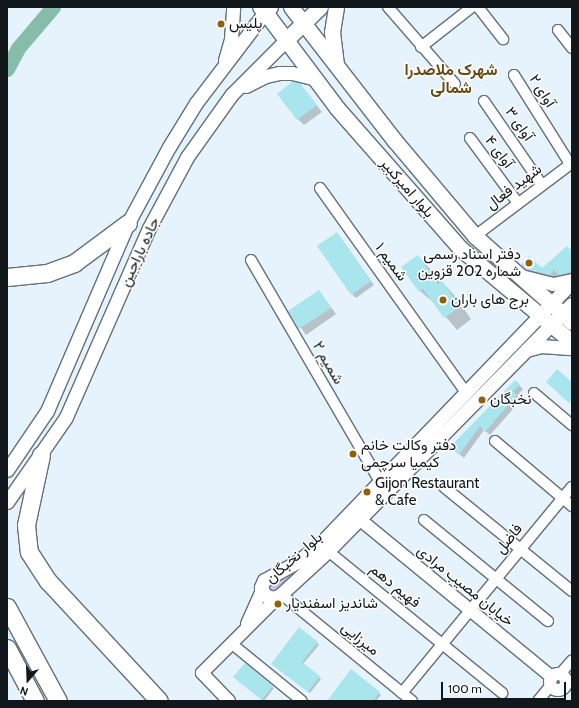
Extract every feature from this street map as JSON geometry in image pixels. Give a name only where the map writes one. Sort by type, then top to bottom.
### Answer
[{"type":"highway","points":[[7,277],[47,273],[74,263],[128,223]]},
{"type":"highway","points":[[41,455],[26,525],[29,552],[48,581],[159,701]]},
{"type":"highway","points":[[7,607],[58,701]]},
{"type":"highway","points":[[7,648],[35,701]]},
{"type":"main road","points":[[223,67],[231,39],[234,7]]},
{"type":"main road","name":"بلوار امیرکبیر","points":[[291,7],[395,142],[475,236],[516,274],[564,311]]},
{"type":"main road","name":"جاده باراجین","points":[[7,502],[66,417],[159,209],[187,157],[232,94],[320,7]]},
{"type":"main road","points":[[336,7],[332,32],[338,67]]},
{"type":"main road","name":"جاده باراجین","points":[[7,470],[47,411],[128,223],[169,146],[196,103],[266,9]]},
{"type":"main road","name":"بلوار امیرکبیر","points":[[266,9],[337,108],[460,248],[572,342]]},
{"type":"main road","points":[[232,94],[255,81],[279,73],[292,73],[316,79]]},
{"type":"main road","points":[[516,274],[553,284],[572,281]]},
{"type":"main road","name":"بلوار نخبگان","points":[[546,320],[526,350],[355,516],[297,562],[266,578],[262,590],[269,597],[280,595],[328,551],[355,516],[380,482],[466,393],[546,320],[564,311],[572,281]]},
{"type":"main road","points":[[526,350],[557,345],[572,348]]},
{"type":"street","points":[[388,7],[421,47],[455,84]]},
{"type":"street","points":[[421,47],[472,7]]},
{"type":"street","points":[[478,7],[503,39]]},
{"type":"street","points":[[558,30],[572,48]]},
{"type":"street","name":"آوای ۲","points":[[514,75],[571,164]]},
{"type":"street","name":"آوای ۳","points":[[484,101],[542,185]]},
{"type":"street","name":"آوای ۴","points":[[470,138],[518,203]]},
{"type":"street","name":"شهید فعال","points":[[475,236],[571,164]]},
{"type":"street","name":"شمیم ۱","points":[[320,188],[466,393]]},
{"type":"street","name":"شمیم ۲","points":[[251,260],[380,482]]},
{"type":"street","points":[[534,393],[572,425]]},
{"type":"street","points":[[495,441],[572,506]]},
{"type":"street","points":[[444,487],[572,592]]},
{"type":"street","name":"فاضل","points":[[402,693],[572,487]]},
{"type":"street","name":"خیابان مصیب مرادی","points":[[355,516],[555,679]]},
{"type":"street","points":[[424,520],[548,622]]},
{"type":"street","name":"فهیم دهم","points":[[328,551],[502,693]]},
{"type":"street","points":[[242,634],[262,590]]},
{"type":"street","points":[[229,701],[202,673],[280,595]]},
{"type":"street","name":"میرزایی","points":[[280,595],[412,701]]},
{"type":"street","points":[[232,644],[302,701]]},
{"type":"street","points":[[538,701],[572,660]]},
{"type":"street","points":[[555,679],[556,689],[568,690]]},
{"type":"shaded area","points":[[301,566],[281,589],[271,594],[266,583]]},
{"type":"building","points":[[293,81],[300,83],[317,105],[297,120],[277,94]]},
{"type":"building","points":[[337,232],[371,281],[351,295],[317,246]]},
{"type":"building","points":[[567,246],[572,251],[571,272],[559,275],[554,270],[550,275],[526,269],[521,265],[529,256],[542,268]]},
{"type":"building","points":[[418,255],[438,284],[442,281],[460,307],[444,318],[423,289],[419,292],[401,267]]},
{"type":"building","points":[[319,290],[331,308],[299,329],[288,311]]},
{"type":"building","points":[[557,369],[572,382],[572,399],[569,403],[546,382]]},
{"type":"building","points":[[515,380],[520,384],[513,391],[517,395],[485,432],[480,426],[459,455],[450,447]]},
{"type":"building","points":[[299,627],[318,642],[302,662],[320,676],[308,692],[271,664]]},
{"type":"building","points":[[245,663],[273,686],[262,700],[233,677]]},
{"type":"building","points":[[351,669],[380,692],[373,701],[327,701]]},
{"type":"waterway","points":[[7,69],[18,48],[53,7]]},
{"type":"place","name":"پلیس","points":[[221,24]]},
{"type":"place","name":"دفتر اسناد رسمی شماره 202 قزوین","points":[[529,263]]},
{"type":"place","name":"برج های باران","points":[[443,300]]},
{"type":"place","name":"نخبگان","points":[[482,400]]},
{"type":"place","name":"دفتر وکالت خانم کیمیا سرچمی","points":[[353,454]]},
{"type":"place","name":"Gijon Restaurant & Cafe","points":[[367,492]]},
{"type":"place","name":"شاندیز اسفندیار","points":[[278,604]]},
{"type":"district","name":"شهرک ملاصدرا شمالی","points":[[451,79]]}]
